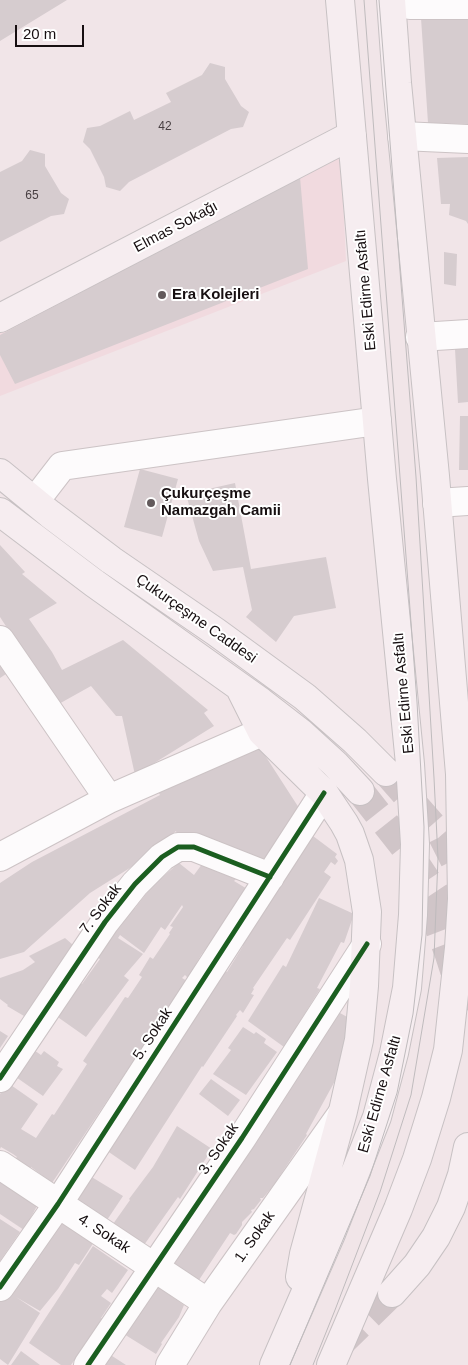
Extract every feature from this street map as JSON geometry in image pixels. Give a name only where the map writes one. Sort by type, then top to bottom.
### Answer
[{"type":"main road","name":"Eski Edirne Asfaltı","points":[[274,1365],[338,1217],[377,1117],[394,1053],[407,988],[413,912],[413,808],[340,0]]},
{"type":"main road","points":[[332,1365],[398,1210],[417,1159],[436,1098],[448,1050],[465,909],[464,772],[396,83],[404,2]]},
{"type":"main road","name":"Elmas Sokağı","points":[[0,318],[352,135]]},
{"type":"main road","name":"Çukurçeşme Caddesi","points":[[0,473],[111,560],[216,632],[304,697],[355,741],[386,772]]},
{"type":"main road","name":"Çukurçeşme Caddesi","points":[[0,512],[301,734],[335,764],[360,792]]},
{"type":"main road","points":[[240,688],[262,732],[324,793],[339,813],[350,834],[359,860],[367,912],[359,1040],[343,1112],[304,1254],[294,1320],[257,1365]]},
{"type":"main road","points":[[392,1293],[417,1265],[436,1237],[451,1207],[462,1174],[468,1147]]},
{"type":"street","points":[[404,2],[468,5]]},
{"type":"street","points":[[402,136],[468,139]]},
{"type":"street","points":[[420,336],[468,334]]},
{"type":"street","points":[[35,501],[62,466],[377,421]]},
{"type":"street","points":[[437,503],[468,500]]},
{"type":"street","points":[[0,640],[109,799]]},
{"type":"street","points":[[0,857],[109,799],[262,732]]},
{"type":"street","name":"5. Sokak","points":[[0,1287],[58,1204],[324,793]]},
{"type":"street","name":"7. Sokak","points":[[0,1078],[105,922],[135,884],[162,857],[178,848],[194,847],[270,877]]},
{"type":"street","name":"3. Sokak","points":[[88,1365],[242,1138],[366,944]]},
{"type":"street","name":"1. Sokak","points":[[170,1365],[208,1303],[343,1112]]},
{"type":"street","name":"4. Sokak","points":[[0,1165],[208,1303]]},
{"type":"shaded area","name":"Era Kolejleri","points":[[341,156],[346,261],[0,396],[0,328]]},
{"type":"building","points":[[0,0],[67,0],[0,41]]},
{"type":"building","points":[[468,17],[468,124],[428,123],[421,18]]},
{"type":"building","points":[[210,63],[225,67],[225,79],[241,106],[249,112],[243,127],[231,129],[129,182],[120,191],[106,187],[104,177],[90,149],[83,142],[87,128],[100,126],[130,111],[134,120],[171,102],[166,93],[202,75]]},
{"type":"building","points":[[30,150],[45,154],[45,166],[61,193],[69,199],[64,214],[51,216],[0,242],[0,172],[22,161]]},
{"type":"building","points":[[468,157],[468,224],[466,221],[449,215],[450,204],[441,204],[437,158]]},
{"type":"building","name":"Era Kolejleri","points":[[300,177],[308,269],[15,384],[0,355],[0,335]]},
{"type":"building","points":[[444,252],[457,254],[456,286],[444,284]]},
{"type":"building","points":[[468,348],[468,402],[458,403],[455,349]]},
{"type":"building","points":[[460,416],[468,416],[468,470],[459,470]]},
{"type":"building","name":"Çukurçeşme Namazgah Camii","points":[[140,469],[178,479],[162,537],[124,527]]},
{"type":"building","points":[[235,483],[251,569],[326,557],[336,608],[294,616],[276,642],[246,617],[252,610],[243,567],[213,571],[199,541],[186,494]]},
{"type":"building","points":[[0,545],[25,572],[22,574],[57,603],[29,619],[62,670],[123,640],[208,710],[204,713],[214,726],[135,775],[122,716],[116,716],[91,686],[57,705],[0,617]]},
{"type":"building","points":[[0,666],[6,674],[0,678]]},
{"type":"building","points":[[257,743],[299,808],[261,865],[177,835],[176,831],[133,866],[90,893],[24,952],[0,959],[0,883],[32,862],[160,795],[157,789]]},
{"type":"building","points":[[309,833],[337,854],[335,857],[338,861],[335,865],[331,862],[324,872],[331,877],[290,940],[287,938],[253,988],[251,994],[254,995],[243,1013],[240,1010],[236,1015],[135,1170],[103,1148],[224,970],[227,972],[243,946],[240,944]]},
{"type":"building","points":[[205,860],[236,879],[234,881],[249,890],[201,955],[188,978],[185,975],[182,978],[187,981],[52,1183],[31,1167],[29,1171],[14,1160],[17,1157],[13,1154],[1,1147],[0,1149],[0,1094],[8,1083],[38,1104],[21,1129],[36,1138],[52,1114],[54,1115],[87,1064],[83,1061],[125,997],[128,998],[142,977],[139,975],[150,957],[153,959],[170,934],[173,927],[170,926],[183,907],[182,905],[165,930],[161,927],[144,953],[120,935],[118,938],[143,954],[124,976],[129,980],[86,1037],[52,1013],[75,980],[82,984],[100,959],[90,952],[131,905],[135,908],[153,885],[179,863],[194,875]]},
{"type":"building","points":[[319,898],[354,914],[344,943],[341,942],[317,988],[320,989],[284,1047],[248,1021],[283,965],[286,967]]},
{"type":"building","points":[[65,938],[73,945],[64,957],[66,958],[24,1016],[7,1006],[0,999],[0,978],[23,970],[35,962],[29,956]]},
{"type":"building","points":[[331,1008],[349,1018],[336,1079],[307,1135],[273,1186],[263,1198],[260,1198],[261,1200],[242,1222],[236,1234],[230,1233],[199,1280],[170,1261]]},
{"type":"building","points":[[243,1027],[254,1034],[256,1032],[266,1039],[264,1043],[277,1052],[246,1095],[213,1074],[231,1050],[228,1048]]},
{"type":"building","points":[[0,1031],[8,1036],[0,1048]]},
{"type":"building","points":[[31,1048],[41,1055],[44,1051],[59,1062],[57,1066],[63,1069],[43,1096],[13,1075]]},
{"type":"building","points":[[211,1079],[240,1100],[228,1116],[199,1094]]},
{"type":"building","points":[[177,1126],[212,1149],[180,1199],[178,1197],[144,1245],[113,1224],[153,1167]]},
{"type":"building","points":[[90,1176],[123,1196],[107,1220],[73,1199]]},
{"type":"building","points":[[0,1181],[37,1206],[24,1230],[0,1214]]},
{"type":"building","points":[[57,1216],[94,1242],[79,1265],[75,1263],[58,1289],[40,1311],[16,1297],[40,1313],[8,1365],[0,1359],[0,1301]]},
{"type":"building","points":[[0,1219],[20,1232],[0,1261]]},
{"type":"building","points":[[93,1246],[128,1270],[112,1293],[107,1289],[101,1296],[111,1303],[101,1318],[103,1319],[71,1365],[61,1365],[29,1343]]},
{"type":"building","points":[[151,1282],[184,1305],[179,1317],[161,1343],[156,1354],[119,1331]]},
{"type":"building","points":[[21,1351],[40,1365],[11,1365]]},
{"type":"building","points":[[106,1352],[126,1365],[98,1365]]},
{"type":"tunnel","points":[[386,772],[442,836],[464,880]]},
{"type":"tunnel","points":[[360,791],[408,852],[468,942]]},
{"type":"tunnel","points":[[430,905],[448,952],[468,1014]]},
{"type":"tunnel","points":[[339,1345],[392,1293]]},
{"type":"tram line","points":[[290,1365],[370,1176],[397,1093],[413,1014],[422,935],[424,827],[417,702],[364,0]]},
{"type":"tram line","points":[[313,1365],[380,1192],[411,1095],[434,958],[438,858],[434,778],[416,477],[379,0]]},
{"type":"cycle path","points":[[0,1287],[58,1204],[324,793]]},
{"type":"cycle path","points":[[0,1078],[105,922],[135,884],[162,857],[178,847],[194,847],[270,877]]},
{"type":"cycle path","points":[[88,1365],[242,1138],[367,944]]},
{"type":"place","name":"Era Kolejleri","points":[[162,295]]},
{"type":"place","name":"Çukurçeşme Namazgah Camii","points":[[151,503]]}]
